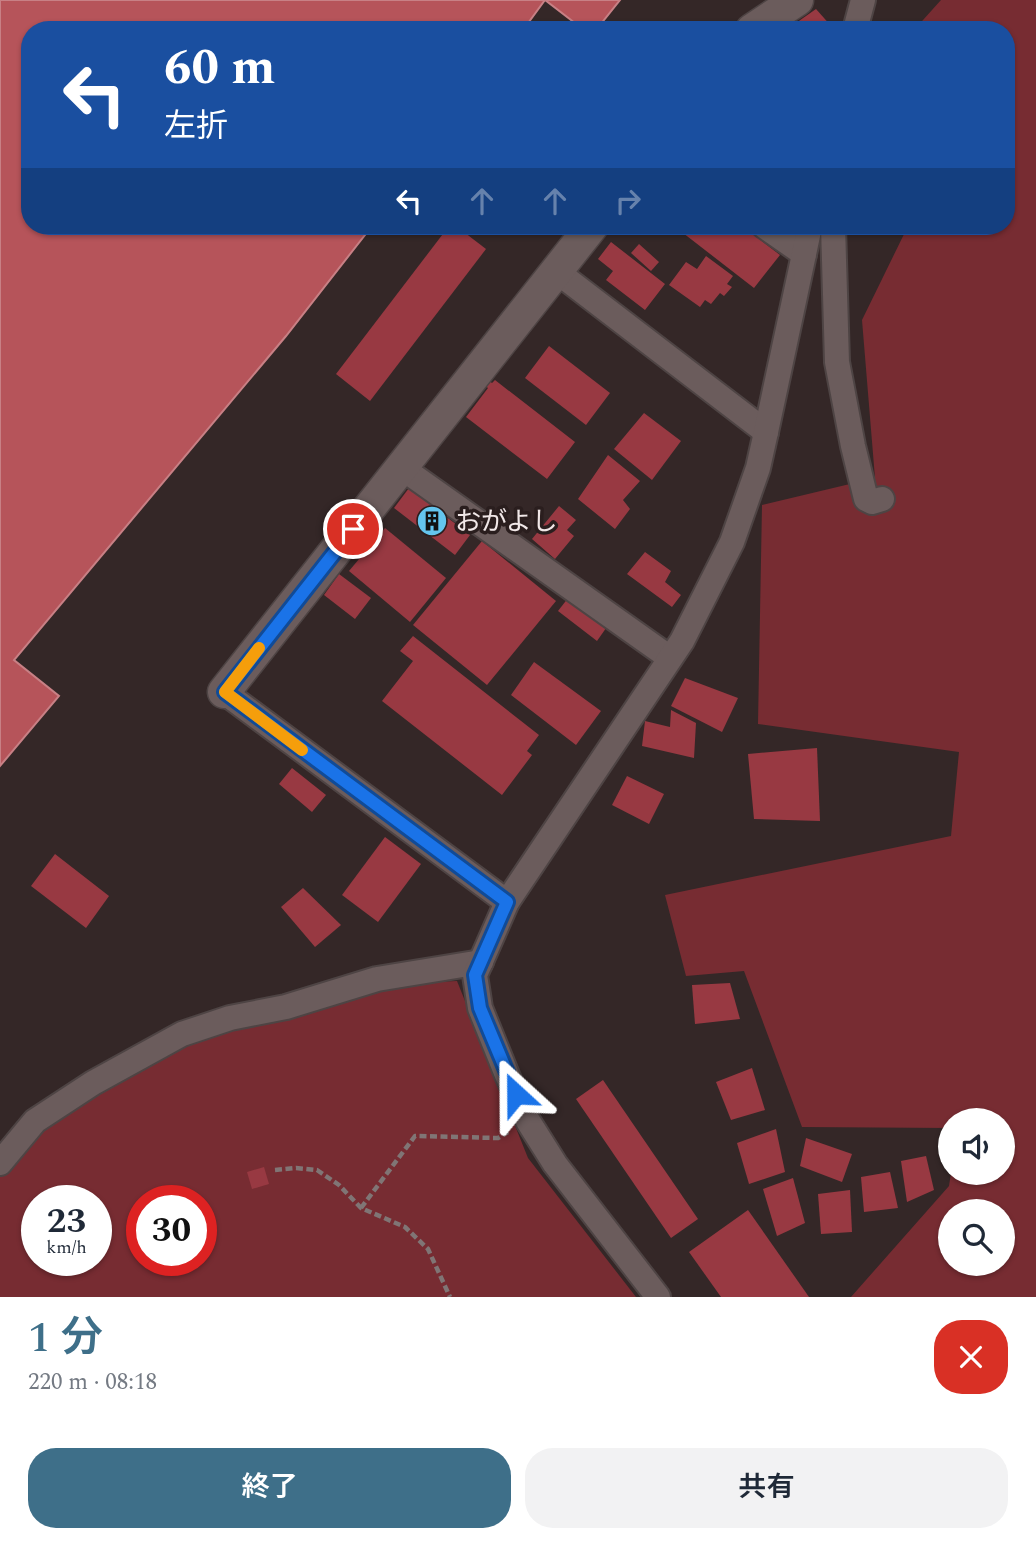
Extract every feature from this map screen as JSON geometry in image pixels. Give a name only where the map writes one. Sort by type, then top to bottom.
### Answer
[{"type":"street","points":[[766,21],[797,0]]},
{"type":"street","points":[[857,21],[863,0]]},
{"type":"street","points":[[507,902],[225,692],[585,235]]},
{"type":"street","points":[[777,235],[804,254]]},
{"type":"street","points":[[658,1297],[555,1164],[528,1121],[480,1008],[475,975],[507,902],[682,641],[732,542],[758,468],[808,235]]},
{"type":"street","points":[[833,235],[837,362],[866,499],[872,502],[882,499]]},
{"type":"street","points":[[556,271],[766,432]]},
{"type":"street","points":[[402,468],[670,658]]},
{"type":"street","points":[[0,1163],[35,1121],[93,1083],[182,1034],[230,1018],[286,1007],[377,979],[481,962]]},
{"type":"path","points":[[361,1208],[415,1136],[498,1138],[528,1121]]},
{"type":"path","points":[[275,1170],[317,1170],[339,1185],[361,1208],[405,1227],[428,1249],[450,1297]]},
{"type":"shaded area","points":[[0,0],[545,0],[530,21],[21,21],[21,235],[365,235],[286,336],[14,660],[59,696],[0,766]]},
{"type":"shaded area","points":[[545,0],[620,0],[603,21],[572,21]]},
{"type":"shaded area","points":[[941,0],[1036,0],[1036,1297],[851,1297],[949,1185],[1015,1185],[1015,1108],[938,1108],[938,1128],[802,1127],[744,971],[686,976],[665,895],[951,836],[959,752],[758,724],[762,505],[875,478],[862,320],[904,235],[1015,235],[1015,21],[922,21]]},
{"type":"shaded area","points":[[457,981],[528,1158],[636,1297],[0,1297],[0,1172],[38,1131],[178,1041],[389,984]]},
{"type":"building","points":[[816,9],[827,21],[799,21]]},
{"type":"building","points":[[442,235],[468,235],[486,249],[370,401],[336,374]]},
{"type":"building","points":[[686,235],[754,235],[780,255],[754,288]]},
{"type":"building","points":[[611,242],[665,284],[645,310],[606,280],[613,271],[598,259]]},
{"type":"building","points":[[639,244],[659,262],[651,271],[631,253]]},
{"type":"building","points":[[706,256],[733,276],[727,284],[732,287],[724,296],[720,293],[711,304],[705,300],[700,307],[669,285],[686,262],[697,269]]},
{"type":"building","points":[[549,346],[610,393],[586,425],[525,378]]},
{"type":"building","points":[[488,380],[492,383],[495,380],[575,442],[547,479],[466,417],[488,388],[484,385]]},
{"type":"building","points":[[644,413],[681,441],[652,480],[614,449]]},
{"type":"building","points":[[608,455],[640,481],[623,500],[630,509],[615,529],[578,499]]},
{"type":"building","name":"おがよし","points":[[409,488],[470,535],[455,555],[394,508]]},
{"type":"building","points":[[559,506],[576,520],[567,530],[574,536],[555,559],[532,539]]},
{"type":"building","points":[[385,528],[446,578],[410,622],[349,571]]},
{"type":"building","points":[[482,541],[556,601],[487,685],[413,625]]},
{"type":"building","points":[[645,552],[671,571],[665,582],[681,595],[672,607],[627,574]]},
{"type":"building","points":[[339,574],[371,598],[355,619],[324,595]]},
{"type":"building","points":[[572,593],[611,621],[597,641],[558,611]]},
{"type":"building","points":[[413,636],[539,735],[527,751],[532,755],[502,795],[382,701],[413,661],[400,651]]},
{"type":"building","points":[[534,662],[601,711],[576,745],[511,695]]},
{"type":"building","points":[[685,678],[738,698],[722,732],[671,706]]},
{"type":"building","points":[[671,710],[696,723],[694,758],[642,746],[645,721],[670,727]]},
{"type":"building","points":[[817,748],[820,821],[754,819],[748,754]]},
{"type":"building","points":[[292,768],[326,795],[312,812],[279,784]]},
{"type":"building","points":[[627,776],[664,794],[649,824],[612,805]]},
{"type":"building","points":[[385,837],[421,864],[378,922],[342,895]]},
{"type":"building","points":[[55,854],[109,896],[86,928],[31,886]]},
{"type":"building","points":[[303,888],[341,925],[315,947],[281,907]]},
{"type":"building","points":[[730,983],[740,1019],[695,1024],[692,985]]},
{"type":"building","points":[[752,1068],[765,1110],[731,1120],[716,1082]]},
{"type":"building","points":[[603,1080],[698,1219],[671,1238],[576,1099]]},
{"type":"building","points":[[776,1129],[785,1172],[749,1184],[737,1143]]},
{"type":"building","points":[[806,1138],[852,1154],[842,1182],[800,1166]]},
{"type":"building","points":[[926,1156],[934,1190],[907,1202],[901,1161]]},
{"type":"building","points":[[264,1167],[269,1184],[252,1189],[247,1172]]},
{"type":"building","points":[[890,1172],[898,1208],[864,1212],[861,1177]]},
{"type":"building","points":[[793,1178],[805,1223],[777,1236],[763,1189]]},
{"type":"building","points":[[850,1190],[852,1232],[821,1234],[818,1194]]},
{"type":"building","points":[[748,1210],[809,1297],[721,1297],[689,1252]]},
{"type":"slow traffic","points":[[259,648],[225,692],[302,750]]},
{"type":"place","name":"おがよし","points":[[432,521]]},
{"type":"route","points":[[353,529],[225,692],[507,902],[475,975],[480,1008],[516,1094]]}]
